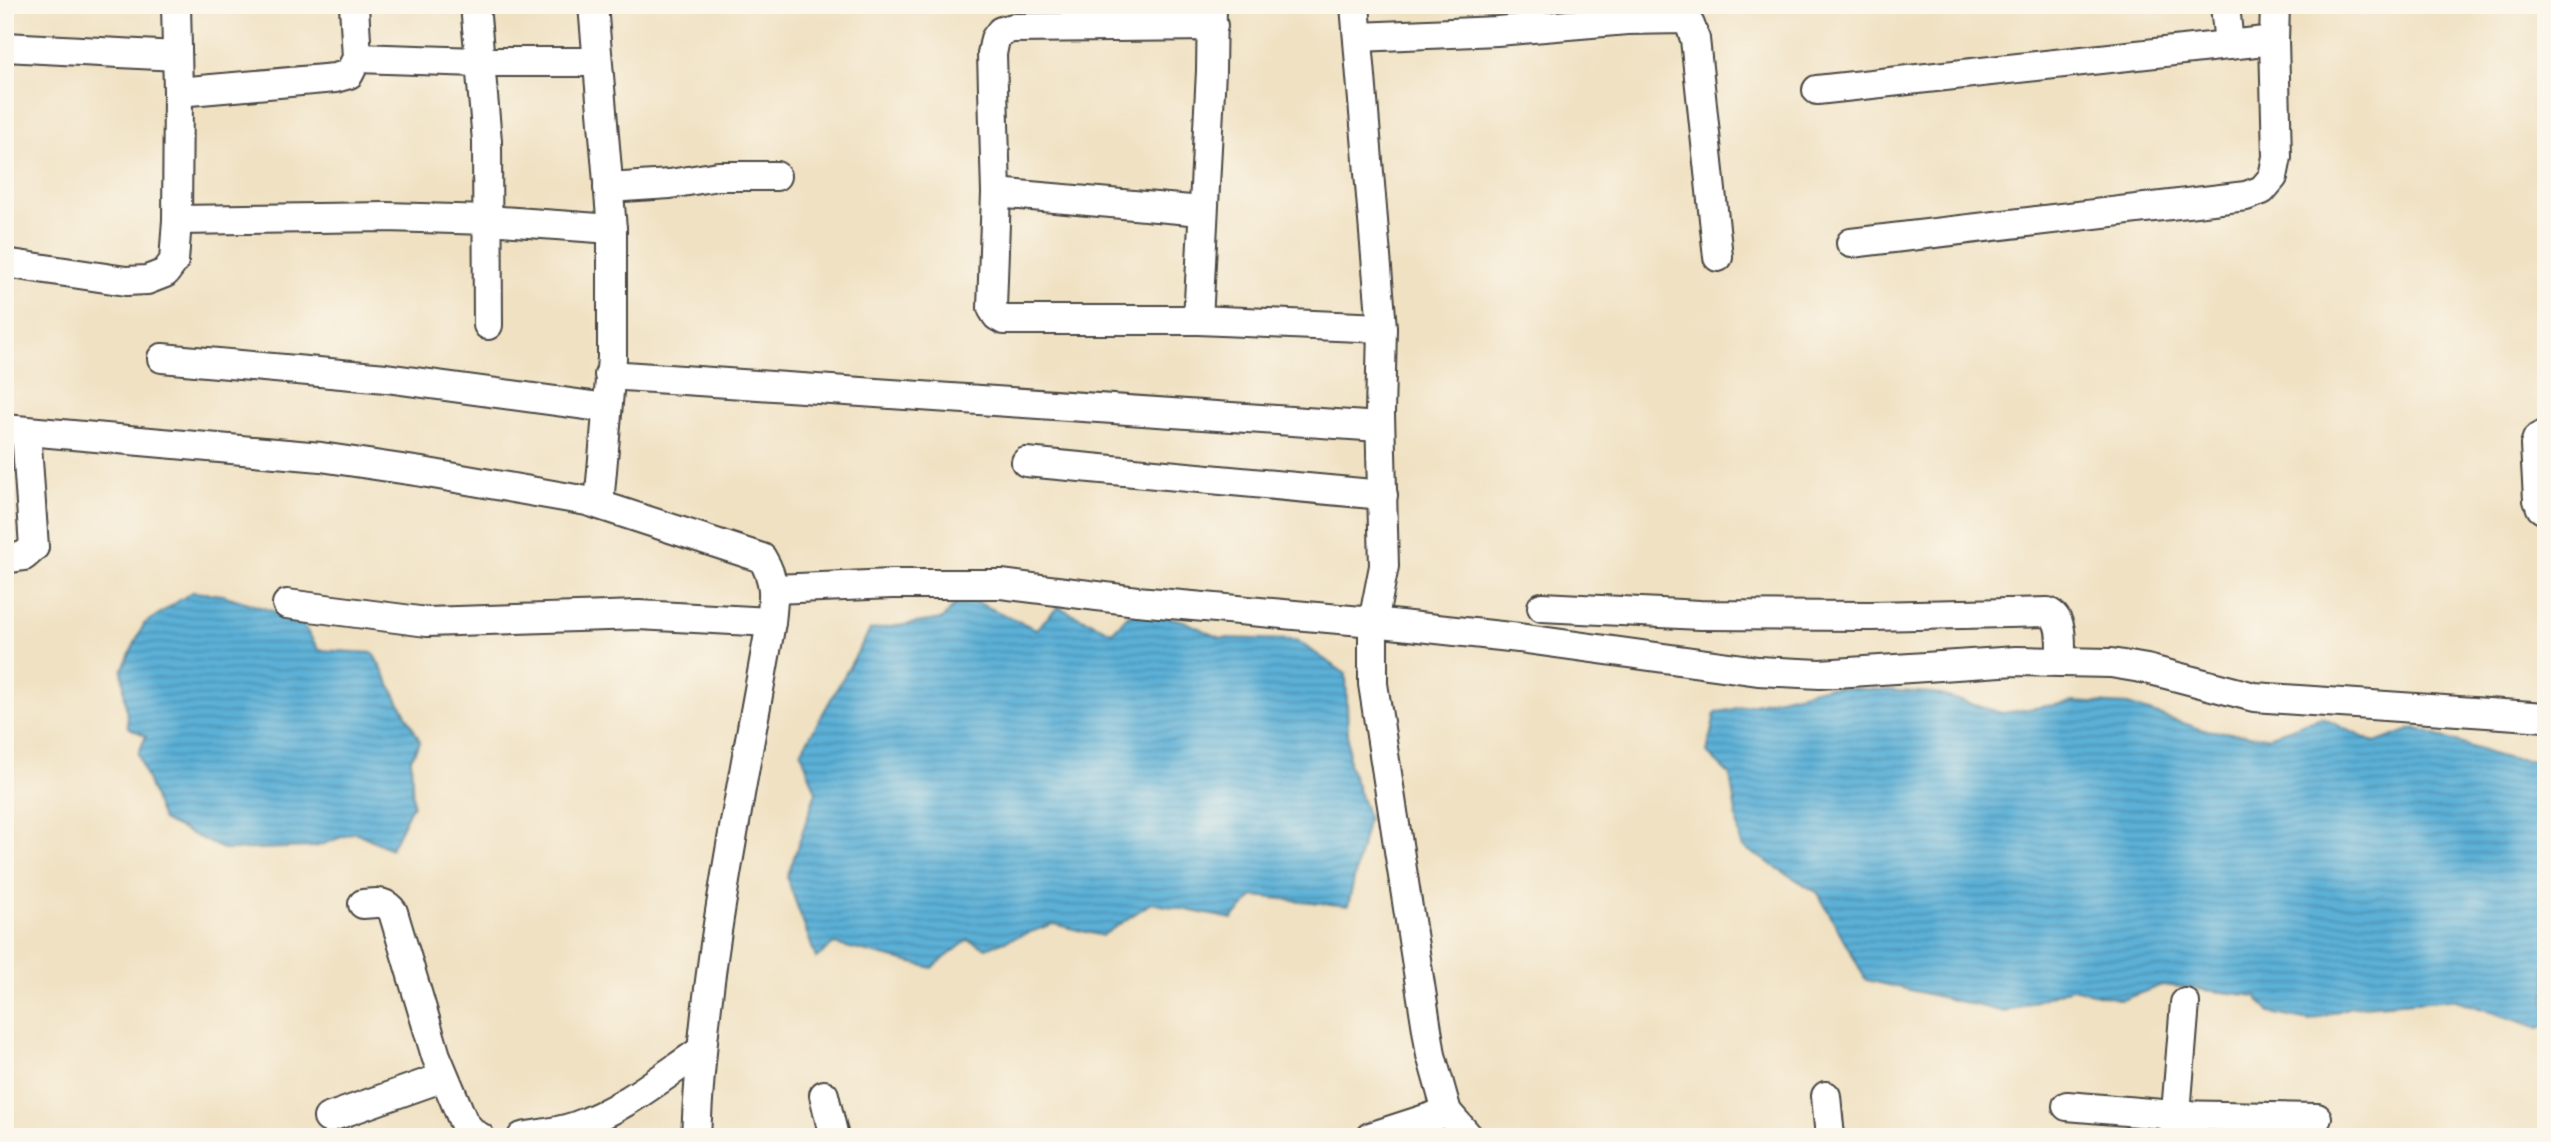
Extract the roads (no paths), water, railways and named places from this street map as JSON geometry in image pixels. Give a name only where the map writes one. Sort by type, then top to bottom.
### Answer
[{"type":"street","points":[[5,263],[126,281],[147,280],[165,273],[174,261],[178,92],[176,5]]},
{"type":"street","points":[[178,92],[335,78],[349,74],[357,58],[354,5]]},
{"type":"street","points":[[475,5],[487,141],[488,325]]},
{"type":"street","points":[[593,5],[612,229],[611,358],[599,504]]},
{"type":"street","points":[[1355,5],[1382,328],[1380,410],[1384,566],[1373,622],[1373,684],[1431,1055],[1447,1112],[1469,1137]]},
{"type":"street","points":[[2225,5],[2229,46]]},
{"type":"street","points":[[1851,243],[2246,195],[2262,190],[2273,177],[2277,157],[2273,40],[2276,5]]},
{"type":"street","points":[[1359,37],[1497,31],[1606,13],[1683,19],[1690,25],[1695,39],[1718,257]]},
{"type":"street","points":[[1198,320],[1212,16],[1160,16],[1001,31],[995,39],[992,54],[996,193],[991,298],[992,308],[997,316],[1004,320],[1198,320],[1382,328]]},
{"type":"street","points":[[1817,90],[2273,40]]},
{"type":"street","points":[[5,47],[177,56]]},
{"type":"street","points":[[357,58],[597,62]]},
{"type":"street","points":[[608,188],[670,184],[718,176],[776,176]]},
{"type":"street","points":[[996,193],[1202,211]]},
{"type":"street","points":[[177,220],[387,217],[488,220],[612,229]]},
{"type":"street","points":[[162,358],[386,378],[607,408]]},
{"type":"street","points":[[611,358],[1380,410]]},
{"type":"street","points":[[5,559],[24,556],[34,547],[16,430],[321,457],[436,474],[599,504],[762,558],[771,572],[774,589],[771,622],[717,939],[702,1050],[696,1137]]},
{"type":"street","points":[[2546,435],[2537,439],[2535,445],[2538,500],[2546,512]]},
{"type":"street","points":[[1026,462],[1382,495]]},
{"type":"street","points":[[774,589],[892,584],[1001,584],[1137,601],[1519,638],[1758,671],[1820,674],[2016,661],[2123,665],[2254,697],[2546,717]]},
{"type":"street","points":[[287,604],[427,622],[638,615],[771,622]]},
{"type":"street","points":[[1542,607],[1700,615],[1871,616],[2048,612],[2055,615],[2060,625],[2061,662]]},
{"type":"street","points":[[363,904],[382,902],[393,912],[444,1077],[464,1123],[480,1137]]},
{"type":"street","points":[[2174,1126],[2185,1003]]},
{"type":"street","points":[[522,1137],[575,1127],[598,1117],[702,1050]]},
{"type":"street","points":[[328,1118],[444,1077]]},
{"type":"street","points":[[824,1095],[834,1137]]},
{"type":"street","points":[[1826,1096],[1830,1137]]},
{"type":"street","points":[[2067,1106],[2174,1126],[2317,1118]]},
{"type":"street","points":[[1370,1137],[1447,1112]]},
{"type":"water","points":[[192,592],[223,595],[300,620],[319,650],[373,653],[420,741],[411,759],[413,804],[391,849],[355,832],[315,847],[225,850],[162,820],[138,754],[146,736],[128,727],[122,670],[144,624]]},
{"type":"water","points":[[963,596],[1036,629],[1058,607],[1112,632],[1134,609],[1184,621],[1220,638],[1296,640],[1346,674],[1349,764],[1368,817],[1348,906],[1254,896],[1232,919],[1151,903],[1102,936],[1053,924],[986,948],[968,940],[932,968],[834,944],[816,958],[787,878],[816,792],[801,752],[870,630],[942,619]]},
{"type":"water","points":[[1827,687],[1934,693],[2002,713],[2073,702],[2128,705],[2204,730],[2267,737],[2321,717],[2375,743],[2415,728],[2501,757],[2546,762],[2546,1025],[2539,1028],[2453,999],[2350,1007],[2310,1021],[2270,1013],[2256,996],[2162,985],[2122,1000],[2072,988],[2005,1012],[1866,980],[1818,893],[1741,846],[1730,775],[1707,753],[1715,713]]}]
